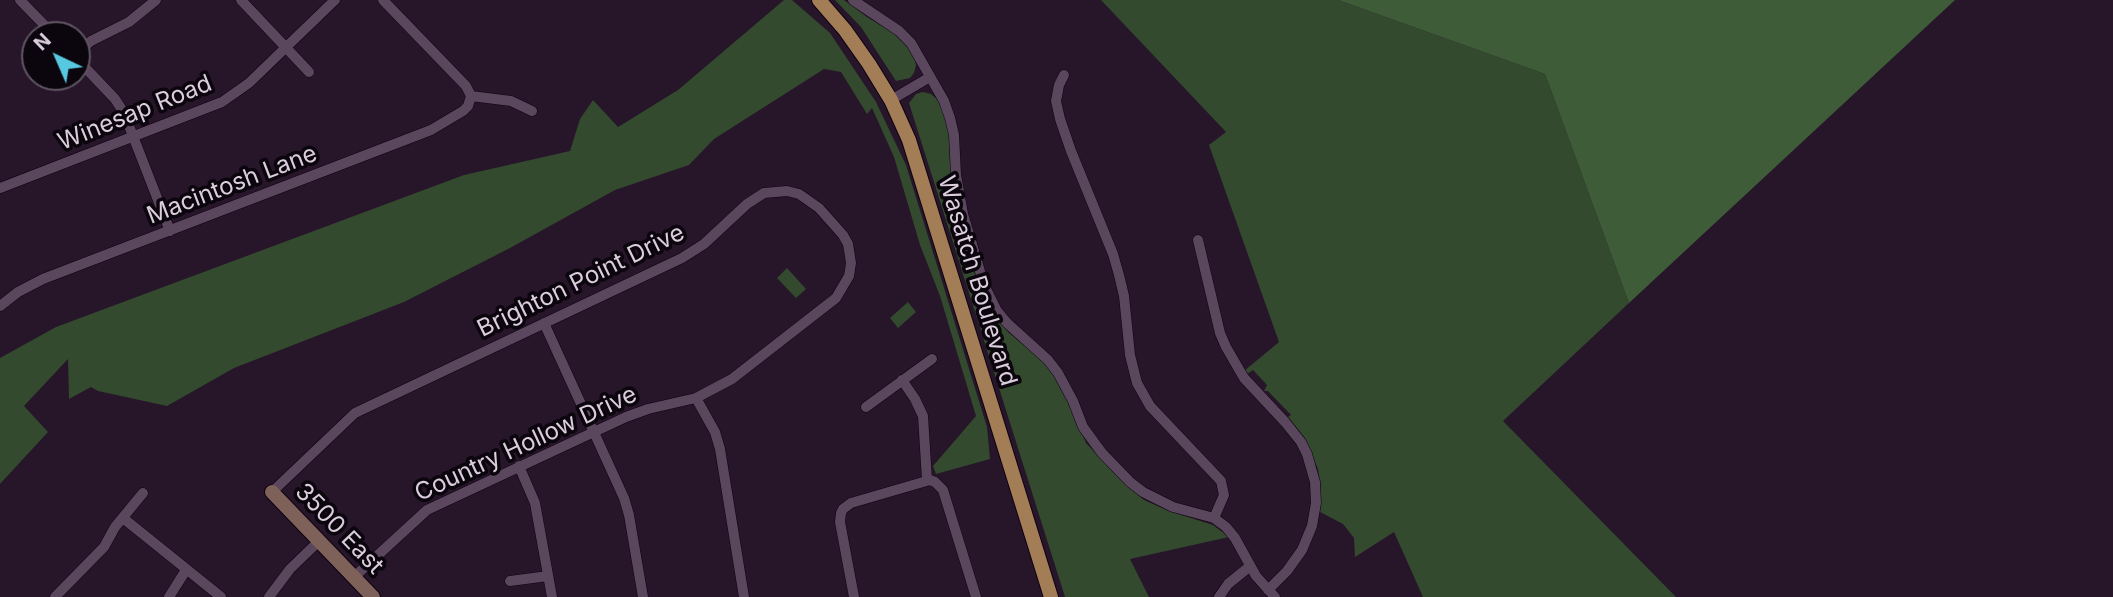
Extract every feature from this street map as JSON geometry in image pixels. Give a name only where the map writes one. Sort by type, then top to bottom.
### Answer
[{"type":"main road","name":"Wasatch Boulevard","points":[[819,0],[855,43],[891,100],[915,155],[1051,597]]},
{"type":"street","points":[[20,0],[40,21]]},
{"type":"street","points":[[241,0],[309,72]]},
{"type":"street","name":"Winesap Road","points":[[0,188],[222,102],[248,83],[335,0]]},
{"type":"street","points":[[383,0],[466,86],[471,96],[511,101],[532,111]]},
{"type":"street","points":[[853,0],[900,31],[911,43],[944,101],[950,118],[963,214],[984,285],[997,311],[1048,360],[1067,387],[1089,437],[1130,482],[1158,500],[1214,519],[1226,527],[1236,538],[1250,567],[1272,594],[1302,550],[1312,526],[1316,503],[1315,482],[1301,442],[1287,423],[1244,378],[1226,347],[1220,333],[1198,240]]},
{"type":"street","points":[[91,41],[129,22],[154,1]]},
{"type":"street","points":[[91,74],[120,106],[170,231]]},
{"type":"street","points":[[1064,75],[1056,100],[1060,119],[1113,254],[1124,296],[1131,362],[1137,383],[1150,406],[1221,481],[1224,495],[1214,519]]},
{"type":"street","points":[[891,100],[930,77]]},
{"type":"street","name":"Macintosh Lane","points":[[0,306],[28,285],[431,130],[463,111],[471,96]]},
{"type":"street","name":"Brighton Point Drive","points":[[272,492],[355,413],[693,252],[755,198],[774,191],[799,194],[819,208],[848,244],[851,263],[844,287],[836,298],[732,379],[696,398]]},
{"type":"street","points":[[544,323],[624,498],[643,597]]},
{"type":"street","points":[[866,407],[932,359]]},
{"type":"street","points":[[902,380],[923,416],[931,481],[943,490],[976,597]]},
{"type":"street","points":[[696,398],[715,432],[720,449],[744,597]]},
{"type":"street","name":"Country Hollow Drive","points":[[354,577],[427,510],[594,432],[648,410],[696,398]]},
{"type":"street","points":[[519,466],[535,503],[552,597]]},
{"type":"street","points":[[854,597],[841,513],[851,503],[931,481]]},
{"type":"street","name":"3500 East","points":[[272,492],[373,597]]},
{"type":"street","points":[[55,597],[104,547],[122,518],[143,493]]},
{"type":"street","points":[[122,518],[221,597]]},
{"type":"street","points":[[269,597],[290,569],[319,541]]},
{"type":"street","points":[[1219,597],[1228,584],[1250,567]]},
{"type":"street","points":[[169,597],[186,570]]},
{"type":"street","points":[[510,581],[548,576]]},
{"type":"green space","points":[[784,0],[792,0],[830,33],[876,102],[906,165],[987,427],[990,459],[936,474],[933,466],[976,416],[894,157],[872,108],[867,114],[841,72],[824,69],[714,139],[689,165],[615,190],[404,302],[234,368],[167,406],[98,391],[91,387],[69,399],[68,359],[24,406],[48,432],[0,484],[0,358],[56,327],[464,175],[570,151],[580,119],[593,100],[618,127],[678,90]]},
{"type":"green space","points":[[835,0],[844,0],[896,35],[906,45],[914,56],[916,65],[910,78],[896,81],[861,27]]},
{"type":"green space","points":[[1101,0],[1338,0],[1545,74],[1629,303],[1503,421],[1676,597],[1423,597],[1394,532],[1355,557],[1354,538],[1343,524],[1320,512],[1318,469],[1303,436],[1288,417],[1291,415],[1268,391],[1264,391],[1267,385],[1253,370],[1247,374],[1244,371],[1279,342],[1209,145],[1226,132]]},
{"type":"green space","points":[[1338,0],[1955,0],[1629,303],[1545,74]]},
{"type":"green space","points":[[923,92],[938,100],[945,115],[957,206],[976,278],[993,314],[1008,332],[1048,366],[1062,386],[1086,443],[1128,487],[1144,500],[1213,525],[1229,537],[1130,559],[1149,597],[1065,597],[909,103],[916,94]]},
{"type":"green space","points":[[787,268],[806,289],[796,298],[777,278]]},
{"type":"green space","points":[[908,302],[916,312],[898,328],[890,318]]}]
